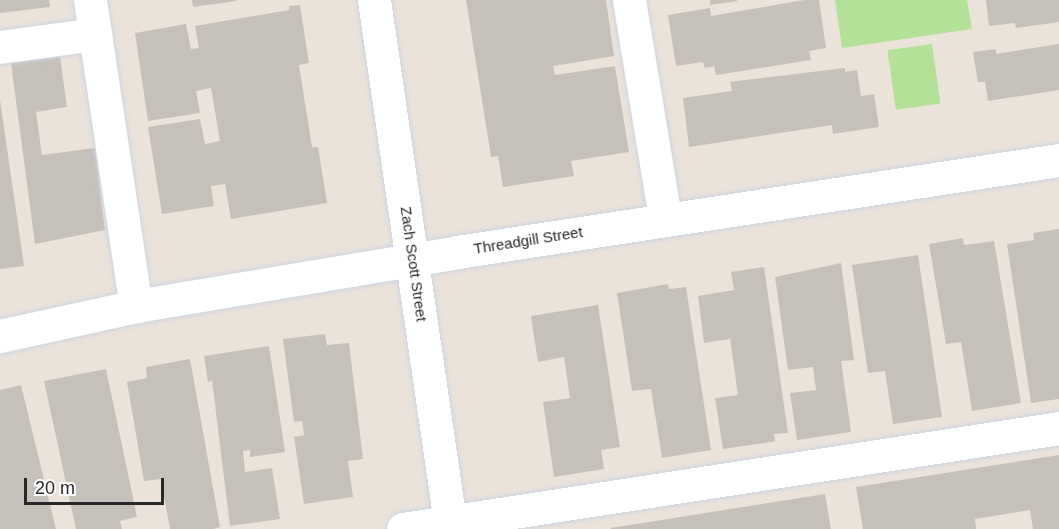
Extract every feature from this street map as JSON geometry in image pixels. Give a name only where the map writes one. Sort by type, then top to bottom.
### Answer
[{"type":"street","points":[[90,0],[136,306]]},
{"type":"street","name":"Zach Scott Street","points":[[374,0],[450,525]]},
{"type":"street","points":[[629,0],[665,218]]},
{"type":"street","points":[[0,47],[95,33]]},
{"type":"street","name":"Threadgill Street","points":[[0,336],[136,306],[665,218],[1059,160]]},
{"type":"street","points":[[403,529],[450,525],[1059,428]]},
{"type":"green space","points":[[835,0],[967,0],[972,29],[842,48]]},
{"type":"green space","points":[[932,44],[940,103],[896,110],[887,50]]},
{"type":"building","points":[[0,0],[49,0],[50,7],[0,13]]},
{"type":"building","points":[[192,0],[236,0],[236,1],[193,7]]},
{"type":"building","points":[[466,0],[606,0],[614,56],[553,66],[555,75],[615,66],[629,152],[571,161],[574,176],[503,187],[498,156],[491,157]]},
{"type":"building","points":[[710,0],[737,0],[737,1],[710,5]]},
{"type":"building","points":[[804,0],[819,0],[826,48],[809,51],[811,60],[716,75],[714,66],[705,68],[703,62],[676,66],[668,15],[710,8],[711,16]]},
{"type":"building","points":[[986,0],[1059,0],[1059,22],[1016,28],[1015,23],[989,26]]},
{"type":"building","points":[[300,5],[309,63],[299,65],[312,147],[318,147],[327,203],[231,219],[225,184],[211,186],[214,206],[162,214],[148,127],[200,119],[205,144],[220,141],[211,88],[196,91],[200,113],[148,121],[135,33],[186,24],[191,49],[199,48],[195,26],[289,10],[289,6]]},
{"type":"building","points":[[1059,44],[1059,90],[988,101],[985,82],[978,82],[973,52],[996,49],[996,54]]},
{"type":"building","points":[[60,57],[67,107],[36,112],[42,155],[95,148],[105,230],[35,244],[11,63]]},
{"type":"building","points":[[845,68],[845,72],[857,70],[861,96],[874,94],[879,127],[833,134],[832,125],[689,147],[683,98],[732,91],[730,82]]},
{"type":"building","points":[[0,100],[24,266],[0,269]]},
{"type":"building","points":[[1059,229],[1059,399],[1031,403],[1007,244],[1034,240],[1033,233]]},
{"type":"building","points":[[963,238],[964,245],[994,241],[1021,403],[972,411],[961,342],[946,344],[929,244]]},
{"type":"building","points":[[918,255],[942,417],[893,424],[885,371],[868,373],[852,265]]},
{"type":"building","points":[[841,263],[854,360],[841,361],[851,432],[797,440],[790,393],[816,390],[813,367],[788,370],[775,277]]},
{"type":"building","points":[[764,267],[788,433],[774,434],[775,441],[771,442],[723,449],[715,398],[738,395],[730,339],[704,343],[698,296],[734,290],[731,272]]},
{"type":"building","points":[[668,284],[669,289],[686,287],[711,450],[662,458],[651,389],[632,391],[617,293]]},
{"type":"building","points":[[598,305],[620,447],[601,450],[604,469],[554,477],[543,402],[570,398],[564,357],[538,362],[531,316]]},
{"type":"building","points":[[325,334],[327,345],[349,343],[363,459],[348,461],[353,497],[304,504],[294,437],[304,435],[302,421],[294,422],[283,339]]},
{"type":"building","points":[[269,346],[285,452],[250,457],[250,450],[243,451],[245,472],[272,468],[280,519],[230,526],[212,380],[208,382],[204,356]]},
{"type":"building","points":[[190,359],[220,527],[213,529],[170,529],[161,479],[144,481],[127,382],[147,378],[146,367]]},
{"type":"building","points":[[106,369],[137,517],[120,521],[122,529],[76,529],[44,381]]},
{"type":"building","points":[[21,385],[56,529],[0,529],[0,390]]},
{"type":"building","points":[[1059,455],[1059,529],[1033,529],[1030,510],[975,519],[976,529],[863,529],[856,487]]},
{"type":"building","points":[[825,494],[831,529],[611,529],[611,528]]}]
